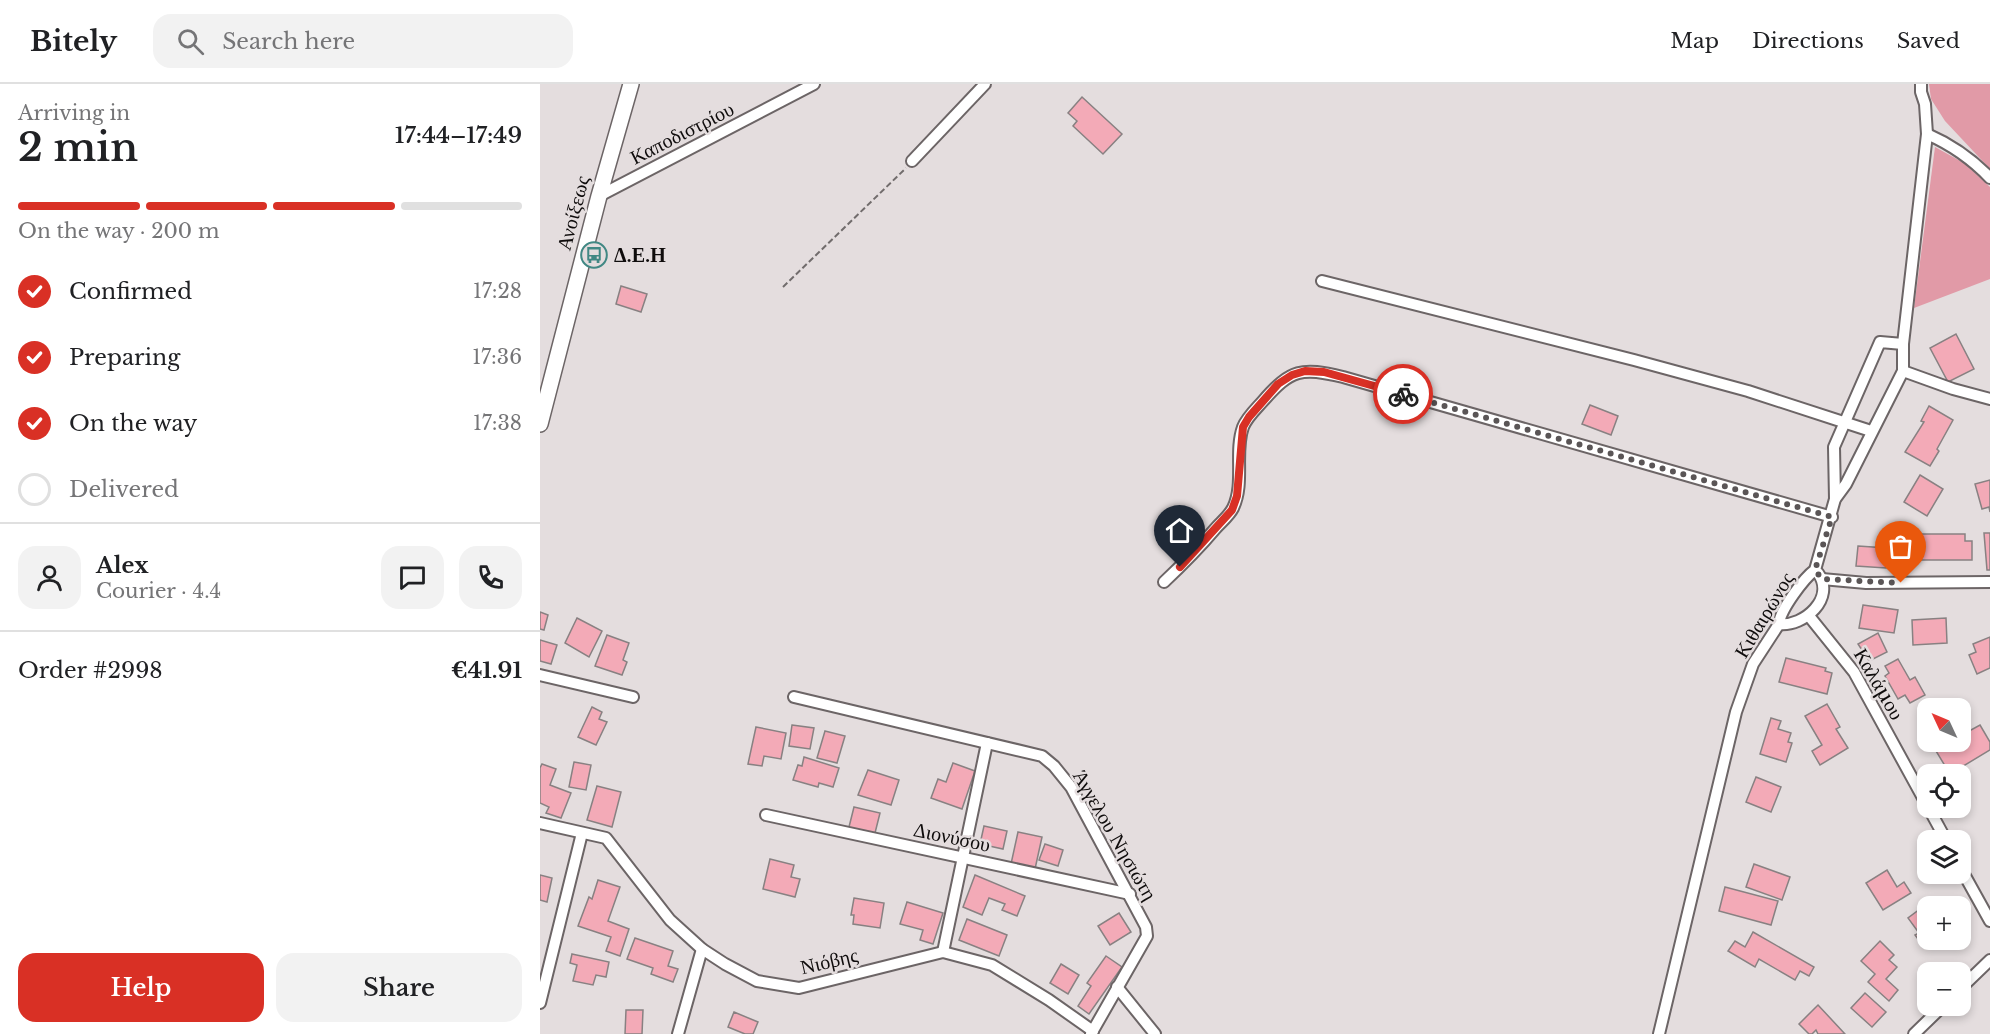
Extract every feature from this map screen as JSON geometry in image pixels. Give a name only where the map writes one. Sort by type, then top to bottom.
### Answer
[{"type":"street","name":"Ανοίξεως","points":[[540,424],[599,196],[631,84]]},
{"type":"street","name":"Καποδιστρίου","points":[[599,196],[814,84]]},
{"type":"street","points":[[912,161],[985,84]]},
{"type":"street","name":"Κιθαιρώνος","points":[[1659,1034],[1736,712],[1753,664],[1804,581],[1819,575],[1835,499],[1846,484],[1903,372],[1903,344],[1927,134],[1921,84]]},
{"type":"street","points":[[1927,134],[1950,145],[1974,161],[1990,178]]},
{"type":"street","points":[[1322,281],[1748,391],[1871,431]]},
{"type":"street","points":[[1835,499],[1834,447],[1844,423],[1880,342],[1903,344]]},
{"type":"street","points":[[1164,582],[1192,555],[1232,510],[1237,496],[1243,427],[1249,417],[1278,384],[1292,375],[1305,371],[1324,372],[1354,380],[1832,517]]},
{"type":"street","points":[[1903,372],[1990,399]]},
{"type":"street","points":[[1779,624],[1799,622],[1809,616],[1824,594],[1819,575],[1887,583],[1990,582]]},
{"type":"street","name":"Καλάμου","points":[[1809,616],[1854,672],[1917,787]]},
{"type":"street","points":[[540,675],[633,697]]},
{"type":"street","name":"Άγγελου Νησιώτη","points":[[794,697],[1042,756],[1054,766],[1071,787],[1146,927],[1147,936],[1092,1032]]},
{"type":"street","points":[[943,952],[987,743]]},
{"type":"street","name":"Διονύσου","points":[[766,815],[1130,894]]},
{"type":"street","name":"Νιόβης","points":[[540,823],[606,838],[669,920],[702,949],[757,981],[798,988],[943,952],[992,965],[1049,1000],[1092,1032]]},
{"type":"street","points":[[540,1003],[582,833]]},
{"type":"street","points":[[1969,884],[1990,921]]},
{"type":"street","points":[[678,1034],[702,949]]},
{"type":"street","points":[[1971,978],[1990,960]]},
{"type":"street","points":[[1117,987],[1155,1034]]},
{"type":"street","points":[[1914,1034],[1933,1016]]},
{"type":"path","points":[[783,287],[912,161]]},
{"type":"shaded area","points":[[1929,84],[1990,84],[1990,169],[1945,121],[1931,99]]},
{"type":"shaded area","points":[[1935,147],[1964,163],[1990,187],[1990,279],[1914,308]]},
{"type":"building","points":[[1082,97],[1122,134],[1103,154],[1073,126],[1077,121],[1068,113]]},
{"type":"building","points":[[621,286],[647,294],[641,312],[616,304]]},
{"type":"building","points":[[1956,334],[1974,369],[1948,382],[1930,348]]},
{"type":"building","points":[[1590,405],[1618,416],[1611,435],[1582,424]]},
{"type":"building","points":[[1929,406],[1953,420],[1930,466],[1905,452],[1924,422],[1921,421]]},
{"type":"building","points":[[1920,475],[1943,489],[1927,516],[1904,502]]},
{"type":"building","points":[[1990,480],[1990,512],[1989,507],[1982,509],[1975,484]]},
{"type":"building","points":[[1984,533],[1990,533],[1990,570],[1987,570]]},
{"type":"building","points":[[1920,534],[1965,534],[1965,541],[1972,541],[1972,560],[1920,560]]},
{"type":"building","points":[[1858,546],[1887,548],[1886,568],[1856,566]]},
{"type":"building","points":[[1863,605],[1898,610],[1894,633],[1859,628]]},
{"type":"building","points":[[540,612],[548,615],[544,630],[540,629]]},
{"type":"building","points":[[577,618],[602,631],[589,657],[565,643]]},
{"type":"building","points":[[1946,618],[1947,643],[1913,645],[1912,620]]},
{"type":"building","points":[[1878,633],[1887,652],[1869,661],[1858,644]]},
{"type":"building","points":[[607,635],[629,643],[623,660],[627,662],[622,675],[595,666]]},
{"type":"building","points":[[1990,637],[1990,668],[1977,674],[1969,655],[1976,652],[1973,644]]},
{"type":"building","points":[[540,640],[557,645],[551,664],[540,661]]},
{"type":"building","points":[[1786,658],[1826,668],[1825,671],[1832,673],[1827,694],[1779,682]]},
{"type":"building","points":[[1898,659],[1910,680],[1915,677],[1925,695],[1910,703],[1905,695],[1898,699],[1885,676],[1889,673],[1885,666]]},
{"type":"building","points":[[1827,704],[1840,727],[1836,729],[1848,748],[1820,765],[1812,751],[1822,745],[1805,716]]},
{"type":"building","points":[[592,707],[602,712],[599,719],[607,722],[596,745],[578,737]]},
{"type":"building","points":[[1771,718],[1781,721],[1778,729],[1791,733],[1788,742],[1792,743],[1786,762],[1760,754]]},
{"type":"building","points":[[792,725],[814,728],[810,749],[789,746]]},
{"type":"building","points":[[1980,725],[1990,742],[1990,750],[1967,764],[1944,764],[1937,752],[1971,752],[1971,730]]},
{"type":"building","points":[[756,727],[786,733],[781,759],[764,756],[762,766],[748,764]]},
{"type":"building","points":[[825,731],[845,736],[837,763],[817,758]]},
{"type":"building","points":[[804,757],[839,768],[833,787],[819,783],[818,787],[793,780],[798,765],[802,766]]},
{"type":"building","points":[[574,762],[591,765],[586,790],[569,787]]},
{"type":"building","points":[[953,763],[975,771],[962,809],[931,798],[938,779],[946,782]]},
{"type":"building","points":[[542,764],[556,769],[550,785],[571,793],[561,818],[546,813],[549,807],[540,803]]},
{"type":"building","points":[[868,770],[899,780],[891,805],[858,795]]},
{"type":"building","points":[[1756,777],[1781,787],[1771,812],[1746,802]]},
{"type":"building","points":[[597,786],[621,792],[612,827],[587,820]]},
{"type":"building","points":[[854,807],[880,813],[874,837],[848,831]]},
{"type":"building","points":[[984,826],[1007,831],[1003,849],[980,844]]},
{"type":"building","points":[[1018,832],[1042,837],[1035,869],[1011,864]]},
{"type":"building","points":[[1045,844],[1063,850],[1058,866],[1039,860]]},
{"type":"building","points":[[770,859],[794,865],[791,877],[800,879],[795,897],[763,889]]},
{"type":"building","points":[[1754,864],[1790,877],[1782,900],[1746,887]]},
{"type":"building","points":[[1887,870],[1897,887],[1904,882],[1911,893],[1883,910],[1866,883]]},
{"type":"building","points":[[540,875],[552,878],[547,902],[540,900]]},
{"type":"building","points":[[975,875],[1025,896],[1017,916],[1002,910],[1005,904],[989,898],[982,915],[963,907]]},
{"type":"building","points":[[598,880],[620,887],[608,921],[629,929],[620,956],[606,951],[611,937],[578,926],[589,897],[592,899]]},
{"type":"building","points":[[1725,887],[1778,901],[1771,925],[1719,911]]},
{"type":"building","points":[[854,898],[884,903],[880,928],[853,924],[854,915],[851,915]]},
{"type":"building","points":[[907,902],[943,913],[933,944],[920,940],[923,930],[900,924]]},
{"type":"building","points":[[1917,911],[1917,930],[1908,918]]},
{"type":"building","points":[[1119,913],[1131,932],[1110,945],[1098,926]]},
{"type":"building","points":[[967,919],[1007,935],[999,956],[959,940]]},
{"type":"building","points":[[1753,932],[1814,967],[1809,976],[1800,971],[1795,980],[1759,959],[1755,967],[1728,951],[1735,941],[1745,947]]},
{"type":"building","points":[[635,938],[673,951],[668,966],[678,969],[673,982],[651,974],[653,968],[627,959]]},
{"type":"building","points":[[1880,941],[1894,955],[1889,960],[1897,967],[1886,979],[1898,990],[1889,1001],[1868,982],[1875,974],[1861,961]]},
{"type":"building","points":[[572,954],[609,962],[606,977],[596,975],[593,985],[573,981],[577,965],[570,963]]},
{"type":"building","points":[[1106,956],[1122,967],[1089,1014],[1078,1006],[1091,986],[1087,983]]},
{"type":"building","points":[[1061,964],[1079,975],[1068,994],[1050,983]]},
{"type":"building","points":[[1865,993],[1886,1012],[1872,1027],[1851,1008]]},
{"type":"building","points":[[1818,1005],[1845,1034],[1818,1034],[1816,1030],[1809,1034],[1799,1024]]},
{"type":"building","points":[[626,1010],[643,1010],[642,1034],[625,1034]]},
{"type":"building","points":[[734,1012],[758,1022],[753,1034],[745,1034],[728,1027]]},
{"type":"way so far","points":[[1403,394],[1832,517],[1815,570],[1822,579],[1901,583]]},
{"type":"place","name":"Δ.Ε.Η","points":[[594,255]]},
{"type":"route","points":[[1180,567],[1232,510],[1237,496],[1243,427],[1278,384],[1292,375],[1305,371],[1324,372],[1403,394]]}]
